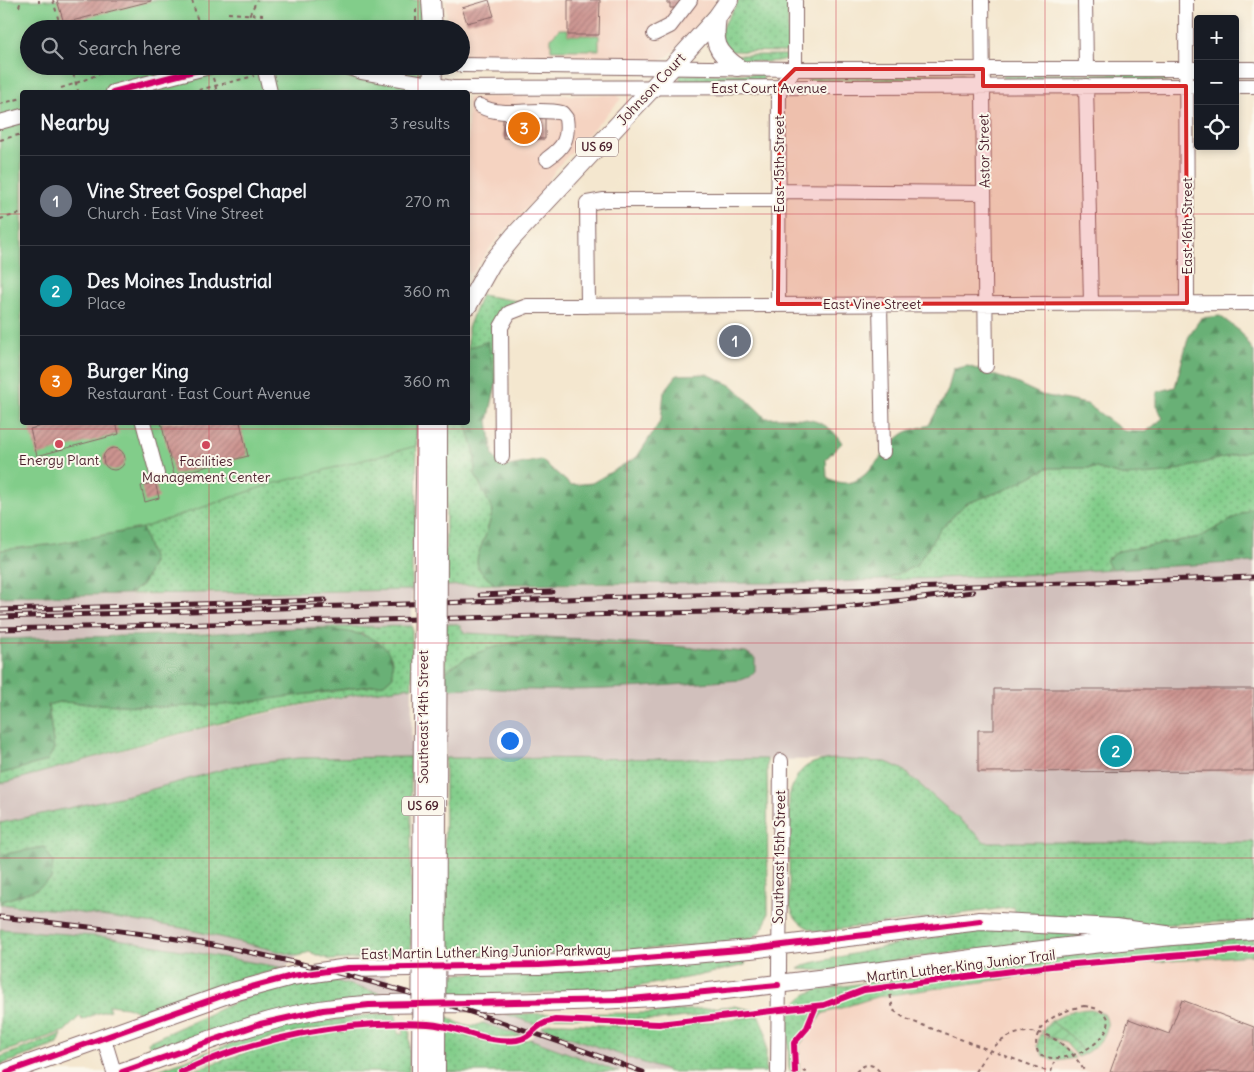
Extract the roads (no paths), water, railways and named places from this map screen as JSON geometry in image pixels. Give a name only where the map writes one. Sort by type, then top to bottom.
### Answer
[{"type":"main road","points":[[431,0],[432,20]]},
{"type":"main road","name":"Johnson Court","points":[[491,264],[514,236],[672,67],[717,17],[729,0]]},
{"type":"main road","points":[[717,17],[715,35],[718,48],[737,67]]},
{"type":"main road","points":[[432,89],[433,75]]},
{"type":"main road","points":[[470,280],[491,264]]},
{"type":"main road","name":"US 69","points":[[470,301],[491,264]]},
{"type":"main road","name":"Southeast 14th Street","points":[[426,425],[431,541],[436,1072]]},
{"type":"main road","name":"Southeast 14th Street","points":[[421,1072],[431,541],[438,425]]},
{"type":"main road","name":"East Martin Luther King Junior Parkway","points":[[7,1072],[233,992],[263,983],[325,970],[378,966],[539,965],[623,960],[778,946],[980,921],[1116,928],[1166,935]]},
{"type":"main road","name":"East Martin Luther King Junior Parkway","points":[[122,1072],[260,1024],[323,1010],[369,1005],[621,1000],[778,985],[1166,935],[1254,930]]},
{"type":"street","points":[[654,34],[670,26],[689,4],[690,0]]},
{"type":"street","points":[[779,88],[795,69],[795,0]]},
{"type":"street","name":"Astor Street","points":[[982,0],[986,366]]},
{"type":"street","points":[[1085,0],[1086,69]]},
{"type":"street","name":"East 16th Street","points":[[1186,0],[1192,69],[1187,303]]},
{"type":"street","name":"East Court Avenue","points":[[470,65],[795,69],[1192,69]]},
{"type":"street","points":[[1239,69],[1254,69]]},
{"type":"street","points":[[123,90],[198,75]]},
{"type":"street","points":[[263,75],[269,90]]},
{"type":"street","name":"East Court Avenue","points":[[374,75],[432,89],[1192,86]]},
{"type":"street","points":[[1086,86],[1091,303]]},
{"type":"street","points":[[1239,86],[1254,86]]},
{"type":"street","name":"East 15th Street","points":[[778,304],[779,88]]},
{"type":"street","points":[[480,106],[491,112],[539,110],[562,114],[566,118],[566,141],[561,150],[547,159]]},
{"type":"street","points":[[0,122],[20,117]]},
{"type":"street","points":[[588,306],[587,203],[604,200],[984,193]]},
{"type":"street","name":"East Vine Street","points":[[502,457],[502,327],[509,313],[527,306],[1254,302]]},
{"type":"street","points":[[880,304],[883,452]]},
{"type":"street","points":[[144,425],[157,474]]},
{"type":"street","name":"Southeast 15th Street","points":[[778,1072],[781,761]]},
{"type":"street","points":[[104,1039],[114,1072]]},
{"type":"railway","points":[[0,617],[1254,577]]},
{"type":"railway","points":[[480,595],[552,592]]},
{"type":"railway","points":[[0,629],[793,610],[853,606],[973,592]]},
{"type":"railway","points":[[0,610],[325,600]]},
{"type":"railway","points":[[0,917],[173,938],[323,969],[461,1009],[643,1072]]},
{"type":"place","name":"Burger King","points":[[524,128]]},
{"type":"place","name":"Vine Street Gospel Chapel","points":[[735,341]]},
{"type":"place","name":"Energy Plant","points":[[59,444]]},
{"type":"place","name":"Facilities Management Center","points":[[206,445]]},
{"type":"place","name":"Des Moines Industrial","points":[[1116,751]]}]
